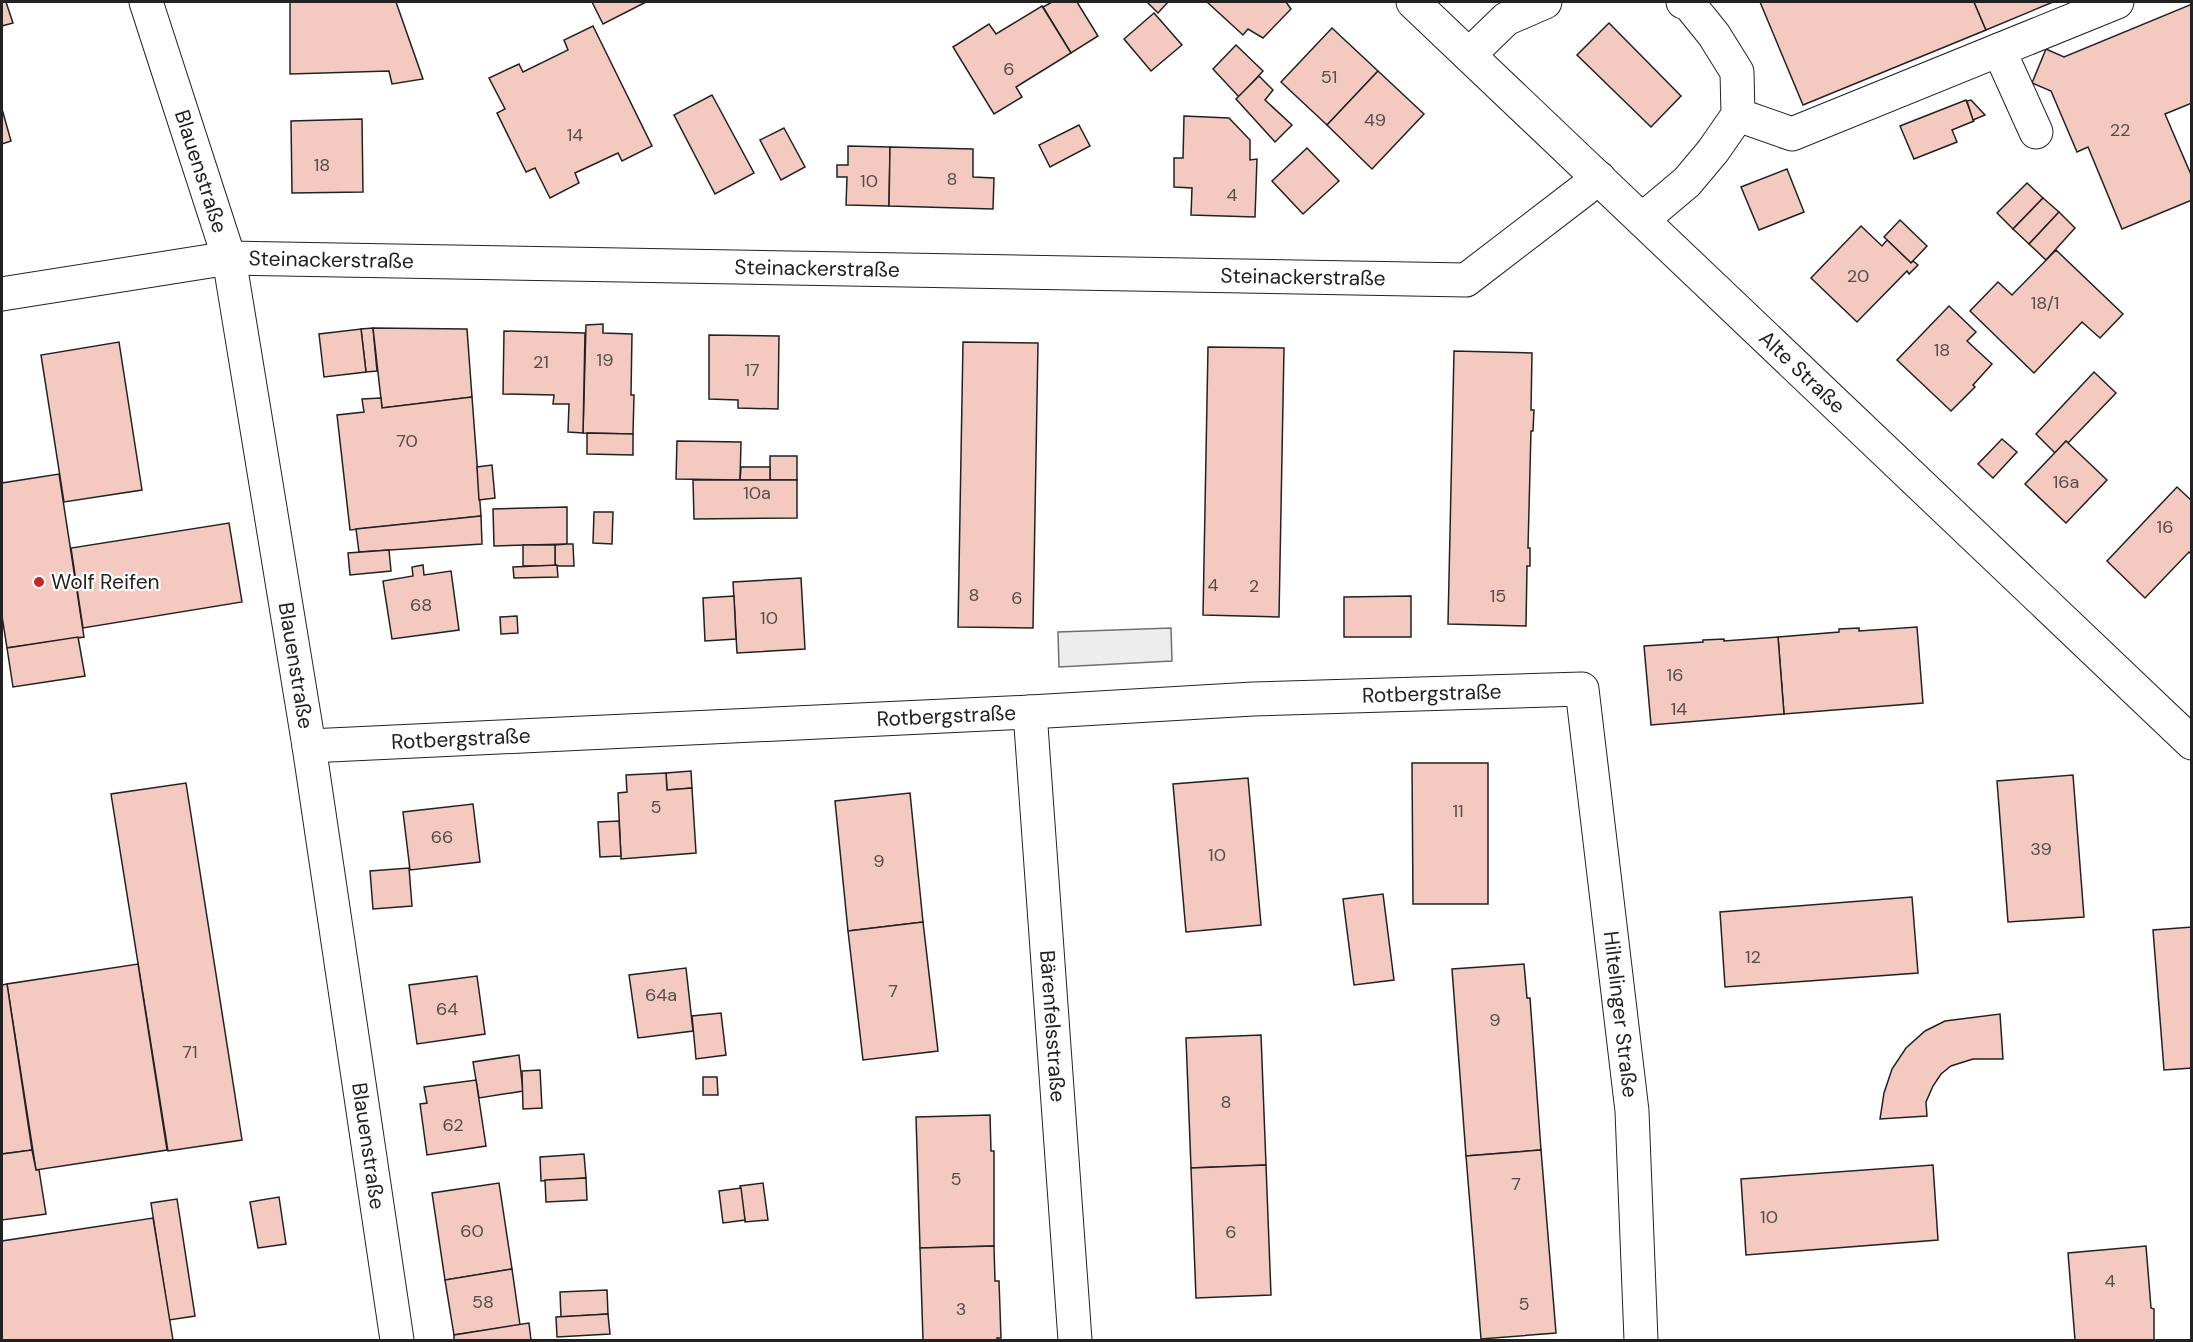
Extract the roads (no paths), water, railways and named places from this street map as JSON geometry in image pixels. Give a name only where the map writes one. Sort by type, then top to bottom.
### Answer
[{"type":"street","name":"Blauenstraße","points":[[146,2],[229,258],[309,746],[397,1341]]},
{"type":"street","name":"Alte Straße","points":[[1413,2],[2192,743]]},
{"type":"street","points":[[1469,55],[1506,19],[1545,2]]},
{"type":"street","points":[[1643,219],[1687,182],[1713,151],[1738,115],[1737,72],[1714,35],[1689,4],[1683,2]]},
{"type":"street","points":[[1738,115],[1792,134],[2117,2]]},
{"type":"street","points":[[1999,50],[2036,132]]},
{"type":"street","name":"Steinackerstraße","points":[[2,294],[229,258],[1466,280],[1599,178]]},
{"type":"street","name":"Rotbergstraße","points":[[309,746],[1030,712],[1253,699],[1582,689]]},
{"type":"street","name":"Hiltelinger Straße","points":[[1582,689],[1632,1111],[1641,1341]]},
{"type":"street","name":"Bärenfelsstraße","points":[[1030,712],[1075,1341]]},
{"type":"place","name":"Wolf Reifen","points":[[39,582]]}]
